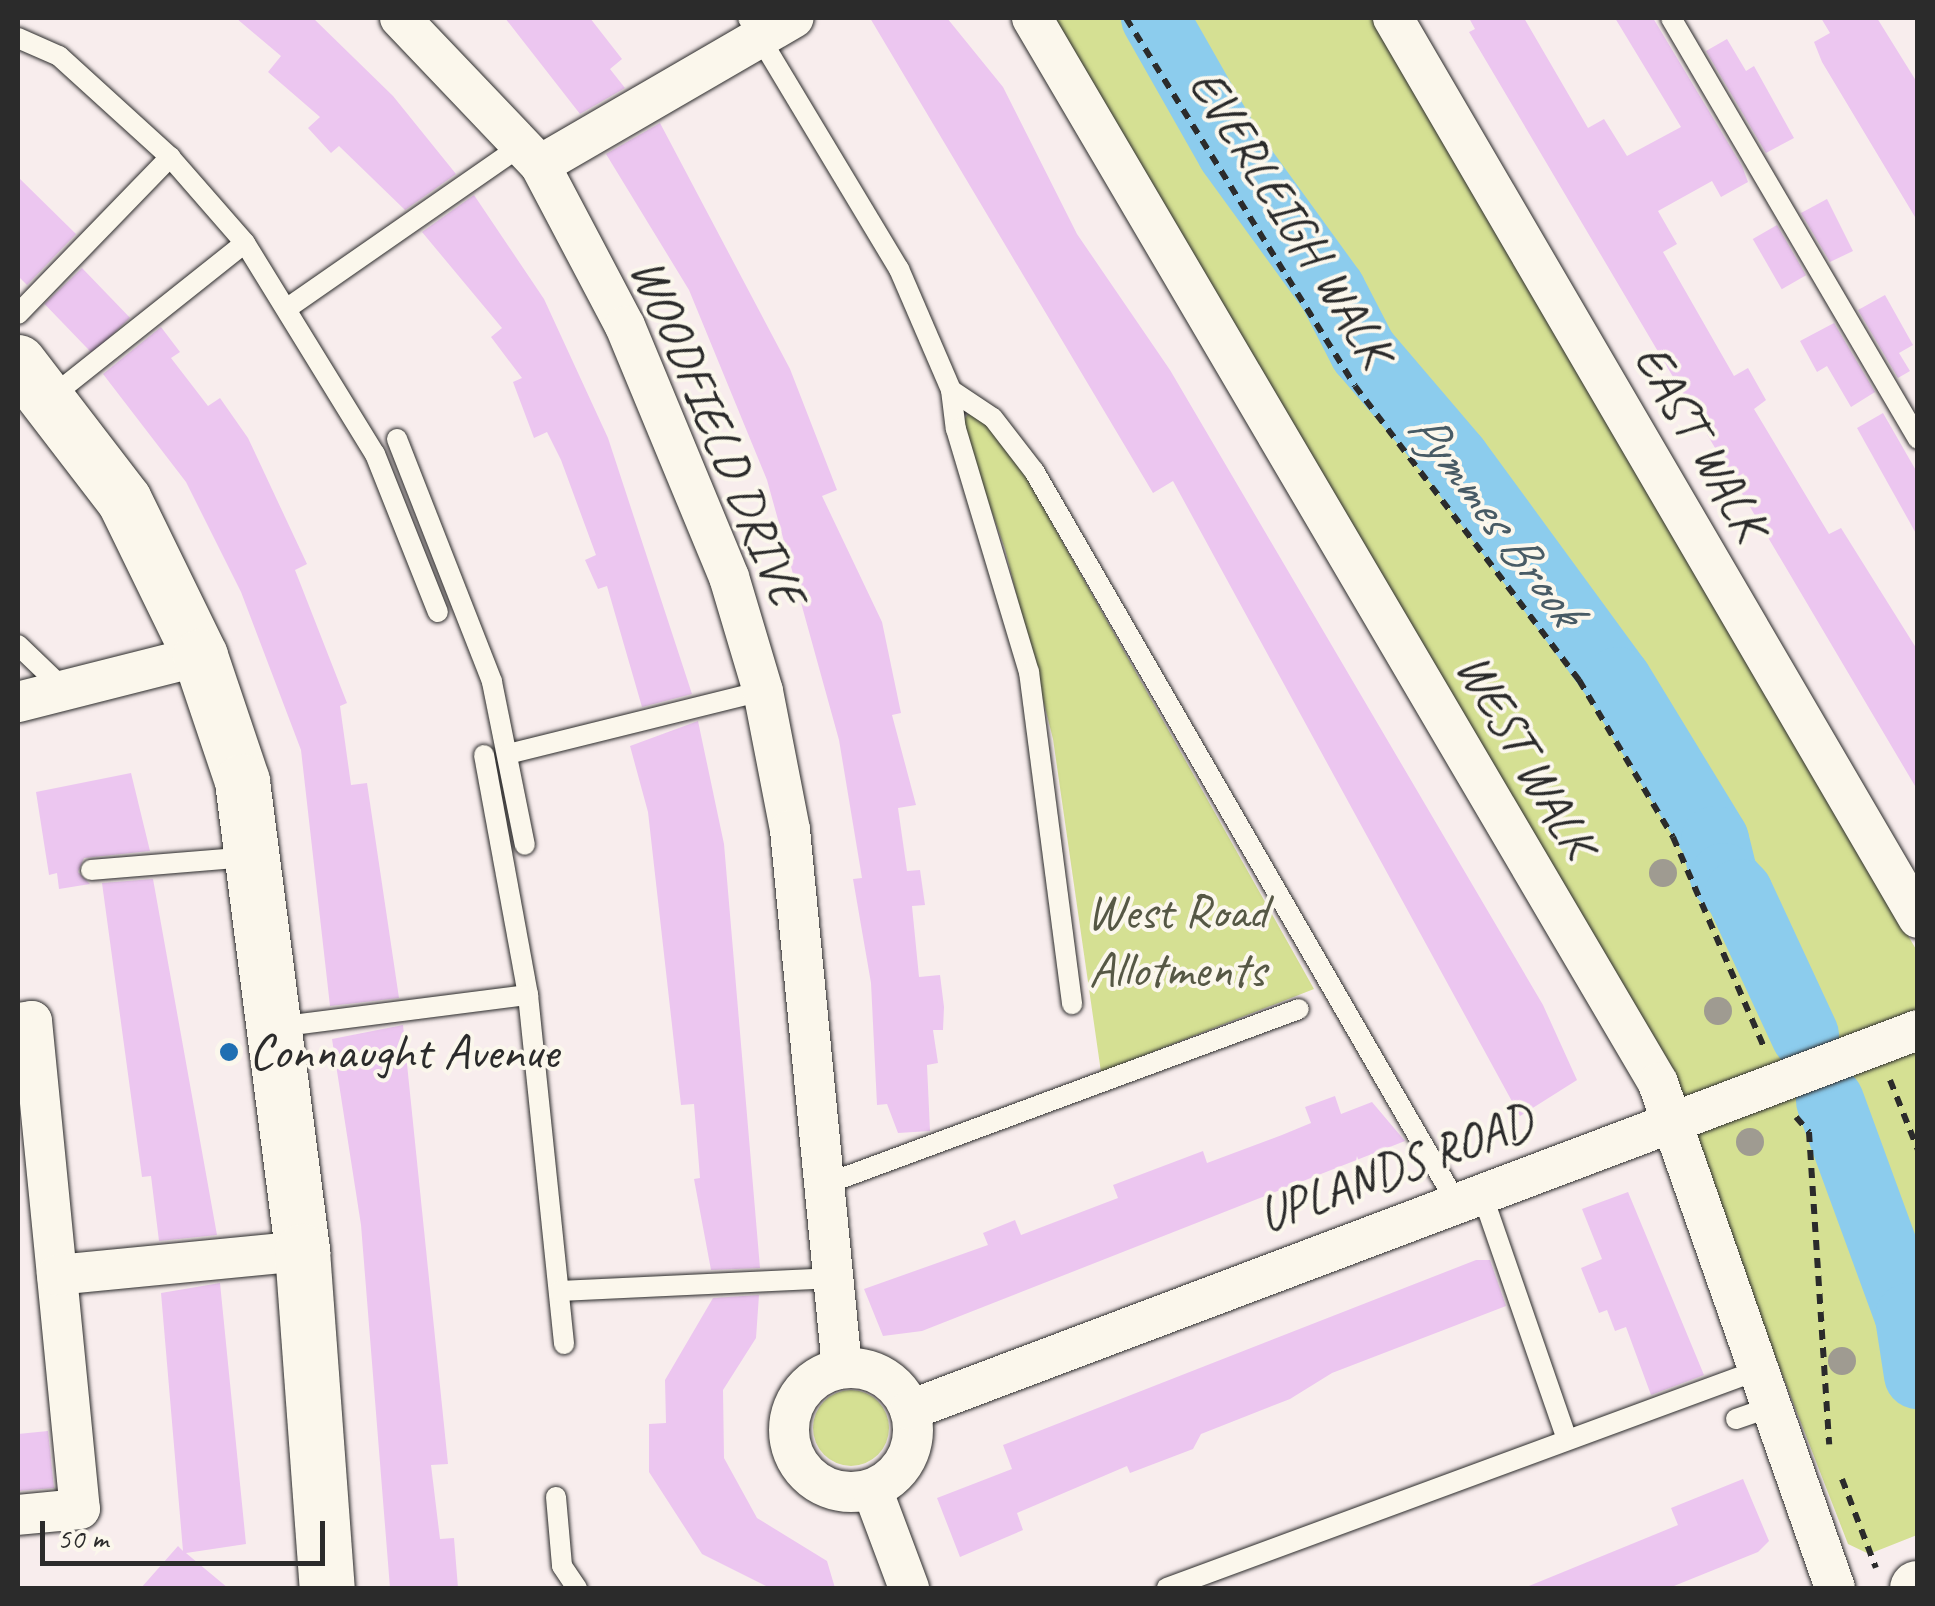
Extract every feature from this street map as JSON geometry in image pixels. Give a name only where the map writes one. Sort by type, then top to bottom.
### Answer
[{"type":"street","name":"WOODFIELD DRIVE","points":[[400,18],[531,155],[624,326],[695,485],[763,691],[790,830],[842,1368]]},
{"type":"street","name":"WEST WALK","points":[[1032,18],[1658,1083],[1668,1121],[1836,1588]]},
{"type":"street","name":"EAST WALK","points":[[1393,18],[1918,918]]},
{"type":"street","points":[[531,155],[768,23]]},
{"type":"street","points":[[34,380],[124,500],[200,656],[242,780],[277,1027],[302,1251],[327,1588]]},
{"type":"street","points":[[18,702],[200,656]]},
{"type":"street","points":[[18,1023],[32,1021],[80,1509],[18,1516]]},
{"type":"street","name":"UPLANDS ROAD","points":[[910,1410],[1668,1121],[1779,1088],[1883,1064],[1918,1030]]},
{"type":"street","points":[[57,1276],[302,1251]]},
{"type":"street","points":[[842,1368],[890,1382],[910,1410],[910,1448],[872,1489],[830,1489],[812,1479],[790,1444],[793,1404],[813,1380],[842,1368]]},
{"type":"street","points":[[872,1489],[909,1588]]},
{"type":"lane","points":[[1671,18],[1918,439]]},
{"type":"lane","points":[[768,23],[898,269],[952,390],[956,429],[1029,672],[1072,1004]]},
{"type":"lane","points":[[18,38],[59,56],[170,158],[246,242],[375,454],[438,612]]},
{"type":"lane","points":[[288,308],[531,155]]},
{"type":"lane","points":[[18,314],[170,158]]},
{"type":"lane","points":[[34,380],[246,242]]},
{"type":"lane","points":[[952,390],[992,418],[1034,471],[1469,1198],[1566,1438]]},
{"type":"lane","points":[[397,439],[492,682],[525,845]]},
{"type":"lane","points":[[18,645],[65,690]]},
{"type":"lane","points":[[508,754],[763,691]]},
{"type":"lane","points":[[484,754],[528,995],[564,1344]]},
{"type":"lane","points":[[91,870],[254,856]]},
{"type":"lane","points":[[277,1027],[528,995]]},
{"type":"lane","points":[[826,1184],[1299,1009]]},
{"type":"lane","points":[[559,1291],[836,1278]]},
{"type":"lane","points":[[1736,1419],[1767,1388]]},
{"type":"lane","points":[[1167,1588],[1566,1438],[1767,1388]]},
{"type":"lane","points":[[556,1497],[562,1566],[577,1588]]},
{"type":"path","name":"EVERLEIGH WALK","points":[[1126,18],[1356,386],[1579,680],[1672,837],[1779,1088],[1809,1132],[1827,1440],[1903,1582]]},
{"type":"path","points":[[1883,1064],[1918,1150]]},
{"type":"green space","points":[[1047,18],[1374,18],[1917,951],[1917,1535],[1869,1554],[1848,1544],[1670,1085]]},
{"type":"green space","name":"West Road Allotments","points":[[968,414],[982,414],[1026,477],[1314,989],[1101,1072],[1053,739],[1005,549],[961,424]]},
{"type":"green space","points":[[851,1390],[878,1401],[889,1428],[878,1455],[851,1466],[824,1455],[813,1428],[824,1401]]},
{"type":"building","points":[[236,18],[313,18],[393,96],[456,174],[405,210],[339,146],[331,153],[308,128],[320,117],[268,72],[281,56]]},
{"type":"building","points":[[505,18],[590,18],[622,59],[610,69],[625,88],[580,114]]},
{"type":"building","points":[[870,18],[947,18],[1003,87],[1077,234],[1170,370],[1543,1005],[1577,1080],[1520,1116],[1173,481],[1153,493]]},
{"type":"building","points":[[1469,18],[1524,18],[1588,128],[1604,119],[1627,156],[1681,127],[1615,18],[1653,18],[1742,166],[1748,182],[1721,197],[1712,181],[1658,211],[1677,244],[1663,252],[1734,376],[1748,368],[1766,400],[1754,409],[1829,534],[1841,528],[1918,651],[1918,791],[1469,32],[1475,29]]},
{"type":"building","points":[[1821,18],[1877,18],[1918,84],[1918,222],[1822,62],[1814,42],[1830,33]]},
{"type":"building","points":[[1727,39],[1746,71],[1754,66],[1794,138],[1766,153],[1706,51]]},
{"type":"building","points":[[660,123],[790,369],[837,490],[822,496],[882,622],[901,713],[892,715],[916,805],[898,808],[907,871],[920,870],[925,905],[912,906],[919,977],[940,975],[944,1007],[943,1030],[933,1030],[938,1063],[927,1065],[930,1131],[898,1133],[887,1104],[877,1105],[871,983],[853,879],[862,878],[839,740],[767,480],[689,290],[606,154]]},
{"type":"building","points":[[18,177],[76,234],[27,285],[18,276]]},
{"type":"building","points":[[474,195],[544,299],[608,438],[692,694],[642,707],[607,586],[598,589],[585,560],[596,555],[561,460],[547,432],[534,438],[513,382],[522,378],[491,337],[502,328],[422,232]]},
{"type":"building","points":[[1827,199],[1853,251],[1830,262],[1801,213]]},
{"type":"building","points":[[1777,225],[1806,275],[1782,289],[1753,239]]},
{"type":"building","points":[[82,268],[130,318],[93,354],[45,304]]},
{"type":"building","points":[[1885,295],[1913,345],[1899,353],[1910,371],[1898,378],[1858,310]]},
{"type":"building","points":[[1834,323],[1875,392],[1851,407],[1827,366],[1817,372],[1800,341]]},
{"type":"building","points":[[161,327],[180,352],[171,358],[208,406],[220,398],[248,438],[307,564],[295,570],[347,703],[340,706],[351,785],[367,783],[399,998],[330,1006],[301,750],[241,592],[186,482],[103,374]]},
{"type":"building","points":[[1883,413],[1918,474],[1918,537],[1857,428]]},
{"type":"building","points":[[698,721],[724,844],[760,1268],[711,1270],[694,1179],[700,1178],[694,1104],[681,1105],[648,812],[630,746]]},
{"type":"building","points":[[131,773],[150,851],[84,858],[78,872],[90,884],[59,889],[57,873],[49,875],[36,792]]},
{"type":"building","points":[[153,879],[217,1235],[159,1241],[151,1176],[142,1177],[102,883]]},
{"type":"building","points":[[403,1025],[448,1464],[431,1465],[440,1539],[454,1538],[458,1588],[390,1588],[361,1225],[332,1039]]},
{"type":"building","points":[[1335,1096],[1341,1114],[1372,1102],[1405,1141],[922,1331],[883,1336],[864,1289],[988,1245],[983,1233],[1015,1220],[1021,1235],[1118,1198],[1113,1185],[1203,1151],[1207,1163],[1282,1135],[1311,1123],[1305,1107]]},
{"type":"building","points":[[1628,1192],[1704,1375],[1651,1395],[1626,1327],[1615,1331],[1607,1310],[1599,1313],[1581,1268],[1602,1259],[1582,1209]]},
{"type":"building","points":[[1476,1260],[1490,1260],[1506,1306],[1332,1373],[1290,1399],[1201,1434],[1193,1449],[1130,1473],[1127,1466],[1017,1513],[1023,1530],[960,1557],[937,1498],[1012,1469],[1003,1445]]},
{"type":"building","points":[[220,1283],[246,1544],[186,1553],[228,1588],[141,1588],[178,1546],[183,1551],[161,1293]]},
{"type":"building","points":[[759,1295],[756,1338],[723,1390],[724,1458],[757,1518],[827,1561],[835,1588],[770,1588],[702,1554],[649,1472],[649,1424],[666,1423],[665,1380],[713,1298]]},
{"type":"building","points":[[48,1431],[54,1488],[18,1491],[18,1434]]},
{"type":"building","points":[[1743,1479],[1769,1541],[1758,1552],[1669,1588],[1524,1588],[1678,1525],[1671,1508]]},
{"type":"waterway","name":"Pymmes Brook","points":[[1155,18],[1231,152],[1332,291],[1363,351],[1456,460],[1618,681],[1715,840],[1724,877],[1739,893],[1805,1035]]},
{"type":"waterway","name":"Pymmes Brook","points":[[1830,1101],[1909,1317],[1918,1375]]},
{"type":"place","name":"Connaught Avenue","points":[[229,1052]]}]
